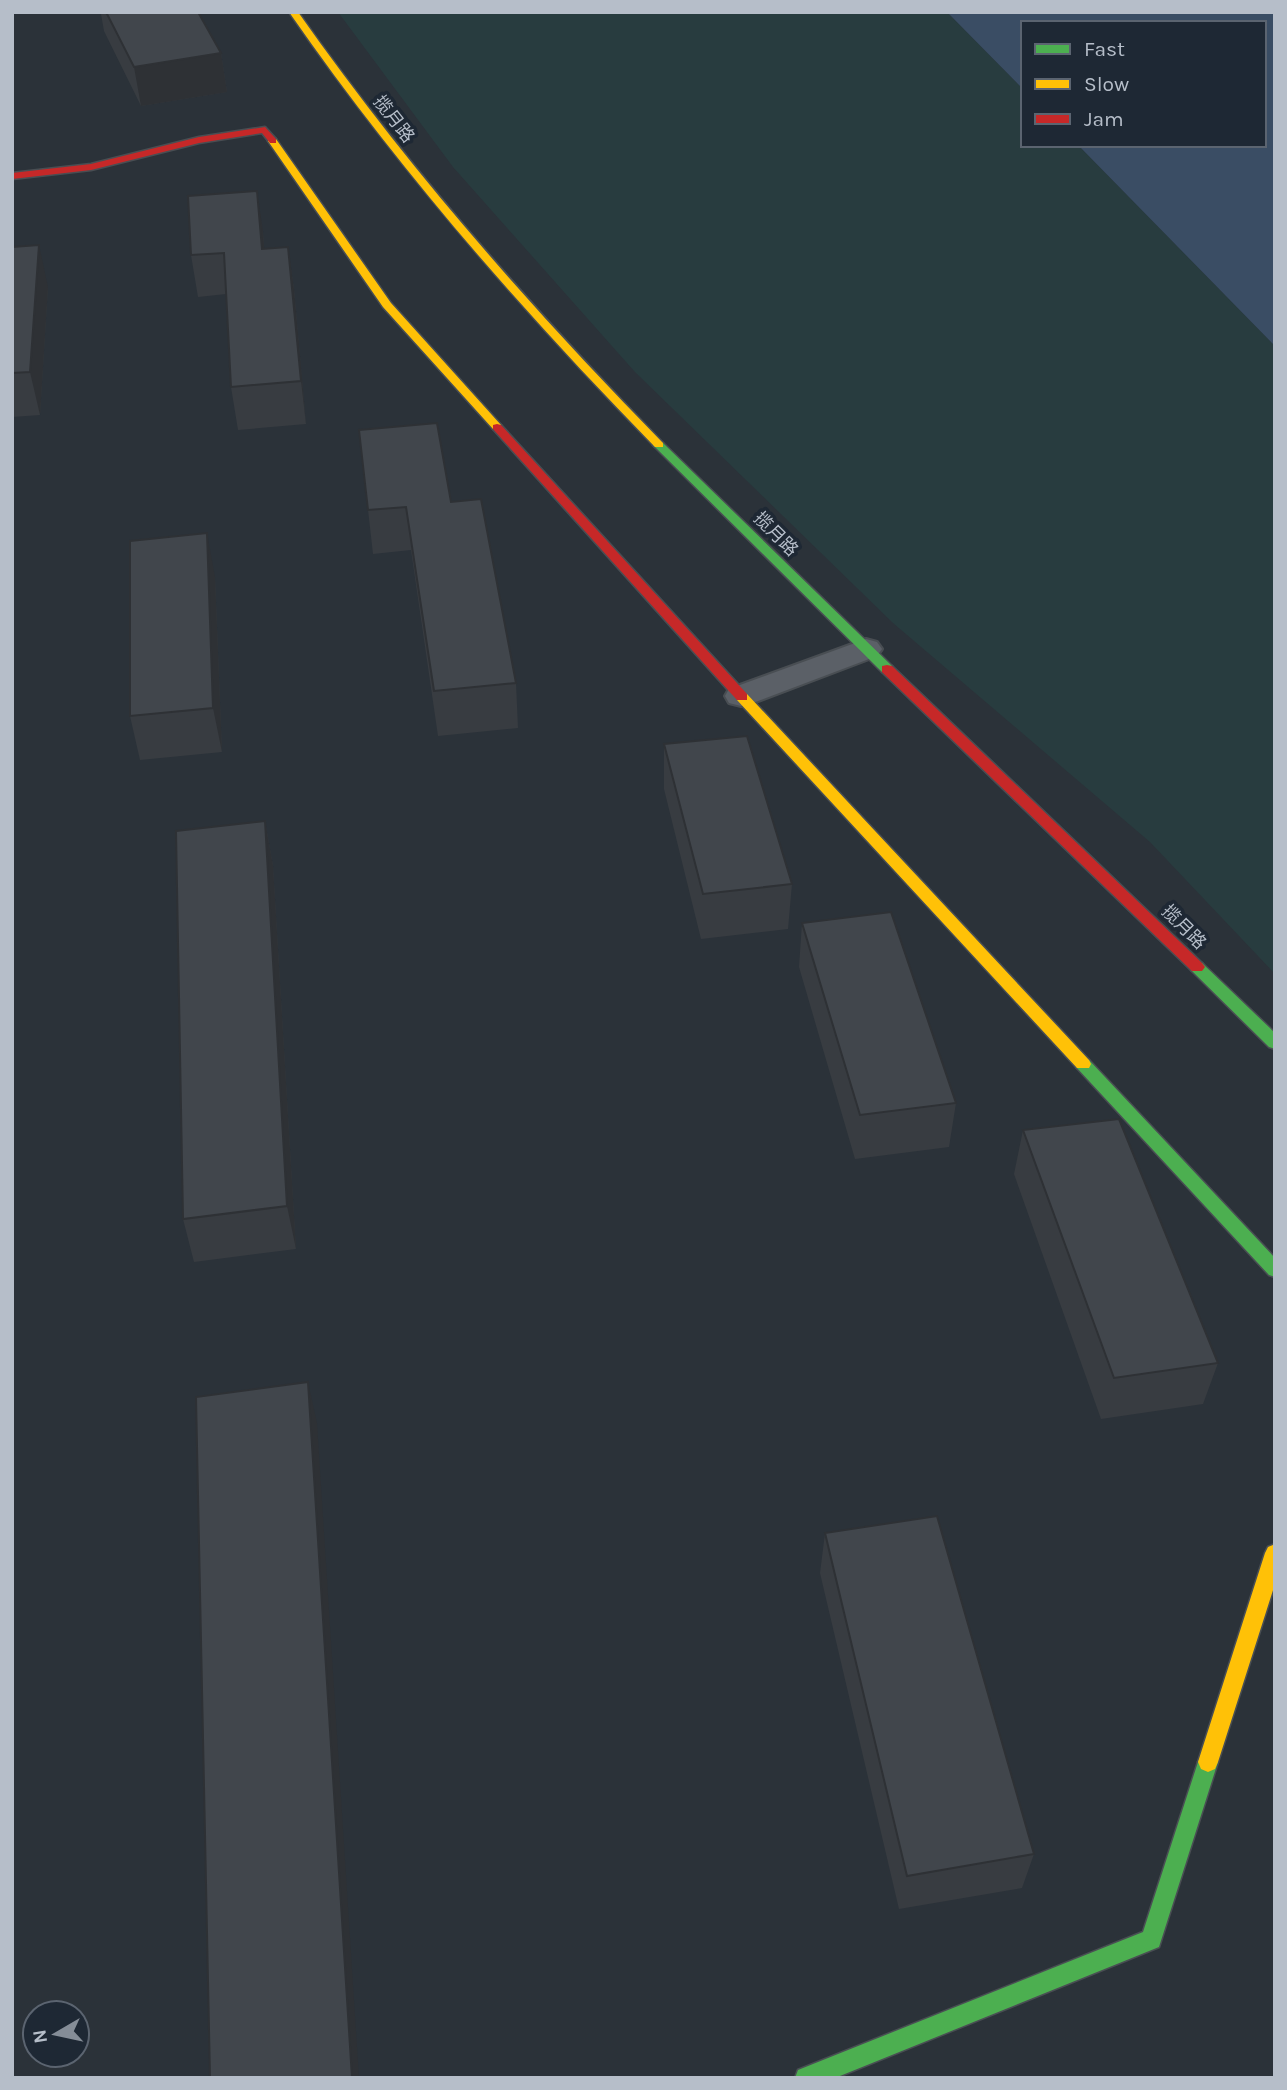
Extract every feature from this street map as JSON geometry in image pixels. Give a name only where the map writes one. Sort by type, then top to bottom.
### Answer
[{"type":"street","name":"揽月路","points":[[293,12],[325,63],[408,168],[541,327],[866,649],[1096,867],[1275,1043]]},
{"type":"street","points":[[12,177],[91,167],[199,140],[265,130],[387,305],[741,696],[1275,1270]]},
{"type":"street","points":[[741,696],[866,649]]},
{"type":"street","points":[[806,2078],[1151,1939],[1275,1553]]},
{"type":"green space","points":[[338,12],[947,12],[1021,87],[1021,147],[1080,147],[1275,346],[1275,974],[1150,842],[893,623],[635,372],[453,167]]},
{"type":"water","points":[[947,12],[1275,12],[1275,346],[1080,147],[1266,147],[1266,21],[1021,21],[1021,87]]},
{"type":"building","points":[[106,12],[198,12],[221,53],[134,67]]},
{"type":"building","points":[[257,191],[262,249],[288,247],[301,381],[231,387],[224,253],[191,255],[188,196]]},
{"type":"building","points":[[39,245],[30,372],[12,373],[12,247]]},
{"type":"building","points":[[437,423],[451,502],[481,499],[516,683],[434,691],[406,507],[368,510],[359,430]]},
{"type":"building","points":[[207,533],[213,708],[130,716],[130,541]]},
{"type":"building","points":[[747,736],[792,884],[703,894],[664,744]]},
{"type":"building","points":[[265,821],[287,1206],[183,1219],[176,831]]},
{"type":"building","points":[[891,912],[956,1103],[860,1115],[802,923]]},
{"type":"building","points":[[1119,1119],[1218,1363],[1114,1378],[1023,1130]]},
{"type":"building","points":[[308,1382],[352,2078],[210,2078],[196,1397]]},
{"type":"building","points":[[937,1516],[1034,1854],[907,1876],[825,1533]]},
{"type":"traffic: fast","points":[[659,445],[887,669]]},
{"type":"traffic: fast","points":[[1197,967],[1275,1043]]},
{"type":"traffic: fast","points":[[1083,1064],[1275,1270]]},
{"type":"traffic: fast","points":[[806,2078],[1151,1939],[1208,1762]]},
{"type":"traffic: slow","points":[[293,12],[420,183],[560,343],[659,445]]},
{"type":"traffic: slow","points":[[273,141],[387,305],[497,427]]},
{"type":"traffic: slow","points":[[742,697],[1083,1064]]},
{"type":"traffic: slow","points":[[1208,1762],[1275,1553]]},
{"type":"traffic: jam","points":[[12,176],[91,167],[199,140],[265,130],[273,141]]},
{"type":"traffic: jam","points":[[497,427],[742,697]]},
{"type":"traffic: jam","points":[[887,669],[1197,967]]}]
